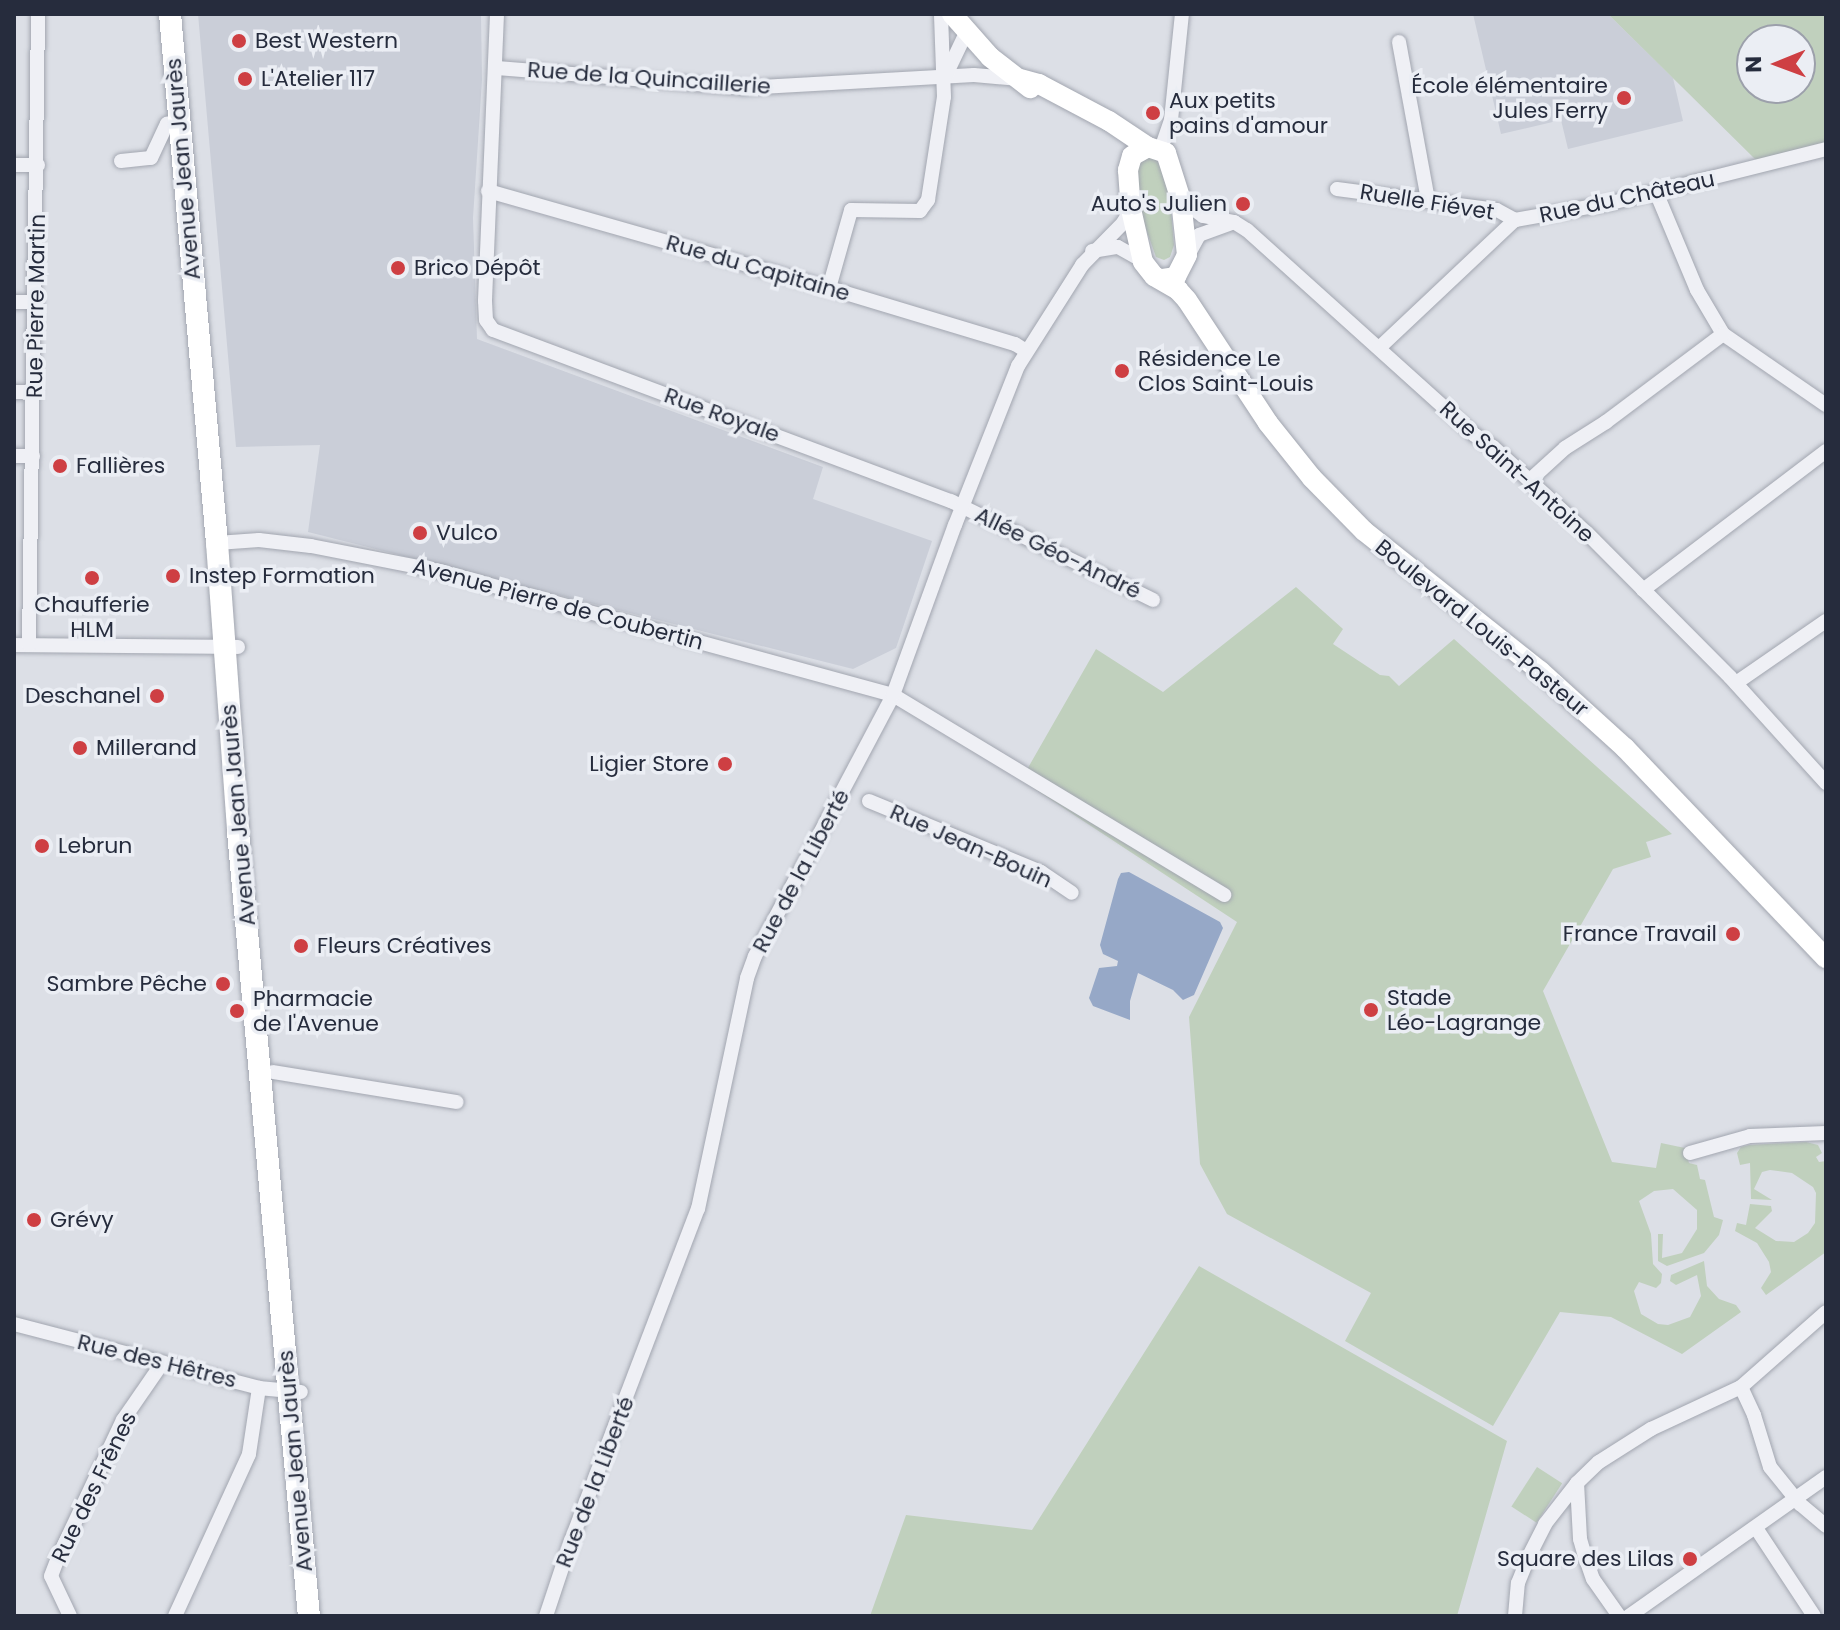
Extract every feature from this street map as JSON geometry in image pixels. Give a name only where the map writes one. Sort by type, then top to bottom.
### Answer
[{"type":"main road","name":"Avenue Jean Jaurès","points":[[170,14],[223,543]]},
{"type":"main road","name":"Avenue Jean Jaurès","points":[[185,14],[256,960],[294,1392],[320,1616]]},
{"type":"main road","points":[[952,14],[966,33],[1040,97],[1115,142],[1128,170]]},
{"type":"main road","points":[[1020,79],[1039,84],[1095,113],[1154,148],[1172,165],[1181,200],[1189,281],[1216,339]]},
{"type":"main road","points":[[1143,262],[1131,209],[1128,170],[1132,156],[1154,148]]},
{"type":"main road","points":[[1161,279],[1176,277],[1187,259]]},
{"type":"main road","name":"Boulevard Louis-Pasteur","points":[[1143,262],[1178,290],[1216,339],[1268,423],[1326,494],[1364,531],[1540,671],[1625,748],[1826,958]]},
{"type":"main road","name":"Avenue Jean Jaurès","points":[[256,960],[273,1072],[309,1616]]},
{"type":"street","name":"Rue Pierre Martin","points":[[21,645],[33,456],[38,14]]},
{"type":"street","points":[[488,191],[497,68],[497,14]]},
{"type":"street","points":[[941,14],[941,65],[945,77]]},
{"type":"street","points":[[1154,148],[1171,120],[1182,14]]},
{"type":"street","points":[[829,288],[851,210],[920,211],[925,207],[945,77],[966,33]]},
{"type":"street","points":[[1399,42],[1428,200]]},
{"type":"street","name":"Rue de la Quincaillerie","points":[[497,68],[743,88],[945,77],[1020,79]]},
{"type":"street","points":[[121,161],[151,158],[167,124],[180,123]]},
{"type":"street","name":"Rue du Château","points":[[1379,348],[1515,220],[1656,192],[1826,149]]},
{"type":"street","points":[[14,165],[38,165]]},
{"type":"street","name":"Ruelle Fiévet","points":[[1337,189],[1497,210],[1515,220]]},
{"type":"street","name":"Rue du Capitaine","points":[[488,191],[829,288],[1015,344],[1026,351]]},
{"type":"street","name":"Rue Royale","points":[[488,191],[486,320],[493,330],[963,507]]},
{"type":"street","points":[[1656,192],[1697,290],[1723,334],[1825,401]]},
{"type":"street","name":"Rue Saint-Antoine","points":[[1181,200],[1203,216],[1234,222],[1286,263],[1530,480],[1736,683],[1826,783]]},
{"type":"street","name":"Rue de la Liberté","points":[[546,1616],[571,1541],[698,1209],[747,978],[776,912],[893,695],[1003,400],[1026,351],[1092,251],[1123,223],[1131,209]]},
{"type":"street","points":[[1187,259],[1199,235],[1234,222]]},
{"type":"street","points":[[1092,251],[1118,247],[1143,262]]},
{"type":"street","points":[[14,302],[36,302]]},
{"type":"street","points":[[1530,480],[1565,448],[1606,422],[1723,334]]},
{"type":"street","points":[[14,392],[34,392]]},
{"type":"street","points":[[1643,590],[1826,451]]},
{"type":"street","points":[[14,456],[33,456]]},
{"type":"street","name":"Allée Géo-André","points":[[963,507],[1153,600]]},
{"type":"street","name":"Avenue Pierre de Coubertin","points":[[223,543],[259,540],[311,546],[443,572],[893,695],[1224,895]]},
{"type":"street","points":[[1736,683],[1826,621]]},
{"type":"street","points":[[21,645],[231,647]]},
{"type":"street","name":"Rue Jean-Bouin","points":[[869,801],[1041,872],[1072,893]]},
{"type":"street","points":[[273,1072],[457,1102]]},
{"type":"street","points":[[1690,1153],[1750,1136],[1826,1133]]},
{"type":"street","points":[[1515,1616],[1518,1583],[1529,1556],[1545,1524],[1577,1483],[1599,1462],[1651,1429],[1741,1387],[1826,1312]]},
{"type":"street","name":"Rue des Hêtres","points":[[14,1324],[259,1388],[294,1392]]},
{"type":"street","name":"Rue des Frênes","points":[[70,1616],[51,1576],[123,1420],[163,1362]]},
{"type":"street","points":[[1741,1387],[1754,1415],[1770,1467],[1794,1498],[1826,1526]]},
{"type":"street","points":[[175,1616],[249,1454],[259,1388]]},
{"type":"street","points":[[1629,1616],[1826,1477]]},
{"type":"street","points":[[1577,1483],[1580,1539],[1585,1556],[1593,1579],[1619,1616]]},
{"type":"street","points":[[1756,1528],[1814,1616]]},
{"type":"shaded area","points":[[198,14],[481,14],[482,80],[473,218],[477,339],[823,467],[813,499],[932,541],[896,648],[853,669],[308,532],[320,445],[236,447]]},
{"type":"shaded area","points":[[1473,14],[1608,14],[1673,78],[1683,121],[1568,149],[1561,120],[1501,134]]},
{"type":"green space","points":[[1608,14],[1826,14],[1824,144],[1756,160]]},
{"type":"green space","points":[[1143,156],[1155,157],[1160,164],[1170,199],[1174,245],[1170,257],[1164,260],[1156,257],[1142,218],[1137,170]]},
{"type":"green space","name":"Stade Léo-Lagrange","points":[[1296,587],[1343,629],[1333,644],[1380,675],[1389,676],[1399,686],[1454,639],[1672,834],[1646,842],[1651,857],[1613,869],[1543,991],[1612,1162],[1656,1168],[1661,1143],[1685,1148],[1689,1163],[1697,1165],[1700,1179],[1705,1180],[1714,1217],[1723,1220],[1719,1235],[1704,1253],[1667,1266],[1658,1261],[1658,1234],[1663,1234],[1662,1258],[1682,1253],[1697,1229],[1697,1210],[1673,1189],[1654,1191],[1639,1201],[1651,1234],[1653,1264],[1662,1274],[1661,1283],[1656,1288],[1639,1282],[1634,1291],[1641,1314],[1658,1324],[1668,1325],[1690,1317],[1701,1296],[1697,1275],[1676,1285],[1670,1281],[1671,1275],[1704,1261],[1707,1286],[1719,1299],[1736,1305],[1741,1312],[1682,1354],[1611,1317],[1560,1312],[1493,1426],[1345,1341],[1371,1293],[1227,1214],[1200,1164],[1189,1017],[1237,922],[1021,780],[1096,649],[1163,692]]},
{"type":"green space","points":[[1806,1142],[1818,1145],[1822,1153],[1816,1157],[1819,1162],[1826,1161],[1826,1252],[1766,1295],[1761,1288],[1771,1272],[1769,1262],[1757,1243],[1735,1231],[1737,1223],[1746,1225],[1750,1204],[1771,1206],[1772,1211],[1755,1228],[1776,1241],[1794,1242],[1808,1233],[1815,1223],[1816,1193],[1813,1187],[1792,1173],[1770,1170],[1762,1172],[1754,1189],[1772,1200],[1751,1199],[1750,1163],[1740,1165],[1737,1153],[1741,1147],[1749,1145]]},
{"type":"green space","points":[[1199,1266],[1507,1441],[1457,1616],[870,1616],[906,1515],[1032,1530]]},
{"type":"green space","points":[[1537,1467],[1562,1483],[1537,1523],[1511,1506]]},
{"type":"water","points":[[1129,872],[1220,922],[1223,928],[1194,995],[1183,1000],[1173,990],[1138,973],[1130,1001],[1130,1020],[1093,1006],[1089,998],[1099,968],[1117,966],[1118,961],[1103,954],[1100,945],[1118,879],[1121,873]]},
{"type":"place","name":"Best Western","points":[[239,41]]},
{"type":"place","name":"L'Atelier 117","points":[[245,79]]},
{"type":"place","name":"École élémentaire Jules Ferry","points":[[1624,98]]},
{"type":"place","name":"Aux petits pains d'amour","points":[[1153,113]]},
{"type":"place","name":"Auto's Julien","points":[[1243,204]]},
{"type":"place","name":"Brico Dépôt","points":[[398,268]]},
{"type":"place","name":"Résidence Le Clos Saint-Louis","points":[[1122,371]]},
{"type":"place","name":"Fallières","points":[[60,466]]},
{"type":"place","name":"Vulco","points":[[420,533]]},
{"type":"place","name":"Instep Formation","points":[[173,576]]},
{"type":"place","name":"Chaufferie HLM","points":[[92,578]]},
{"type":"place","name":"Deschanel","points":[[157,696]]},
{"type":"place","name":"Millerand","points":[[80,748]]},
{"type":"place","name":"Ligier Store","points":[[725,764]]},
{"type":"place","name":"Lebrun","points":[[42,846]]},
{"type":"place","name":"France Travail","points":[[1733,934]]},
{"type":"place","name":"Fleurs Créatives","points":[[301,946]]},
{"type":"place","name":"Sambre Pêche","points":[[223,984]]},
{"type":"place","name":"Stade Léo-Lagrange","points":[[1371,1010]]},
{"type":"place","name":"Pharmacie de l'Avenue","points":[[237,1011]]},
{"type":"place","name":"Grévy","points":[[34,1220]]},
{"type":"place","name":"Square des Lilas","points":[[1690,1559]]}]
